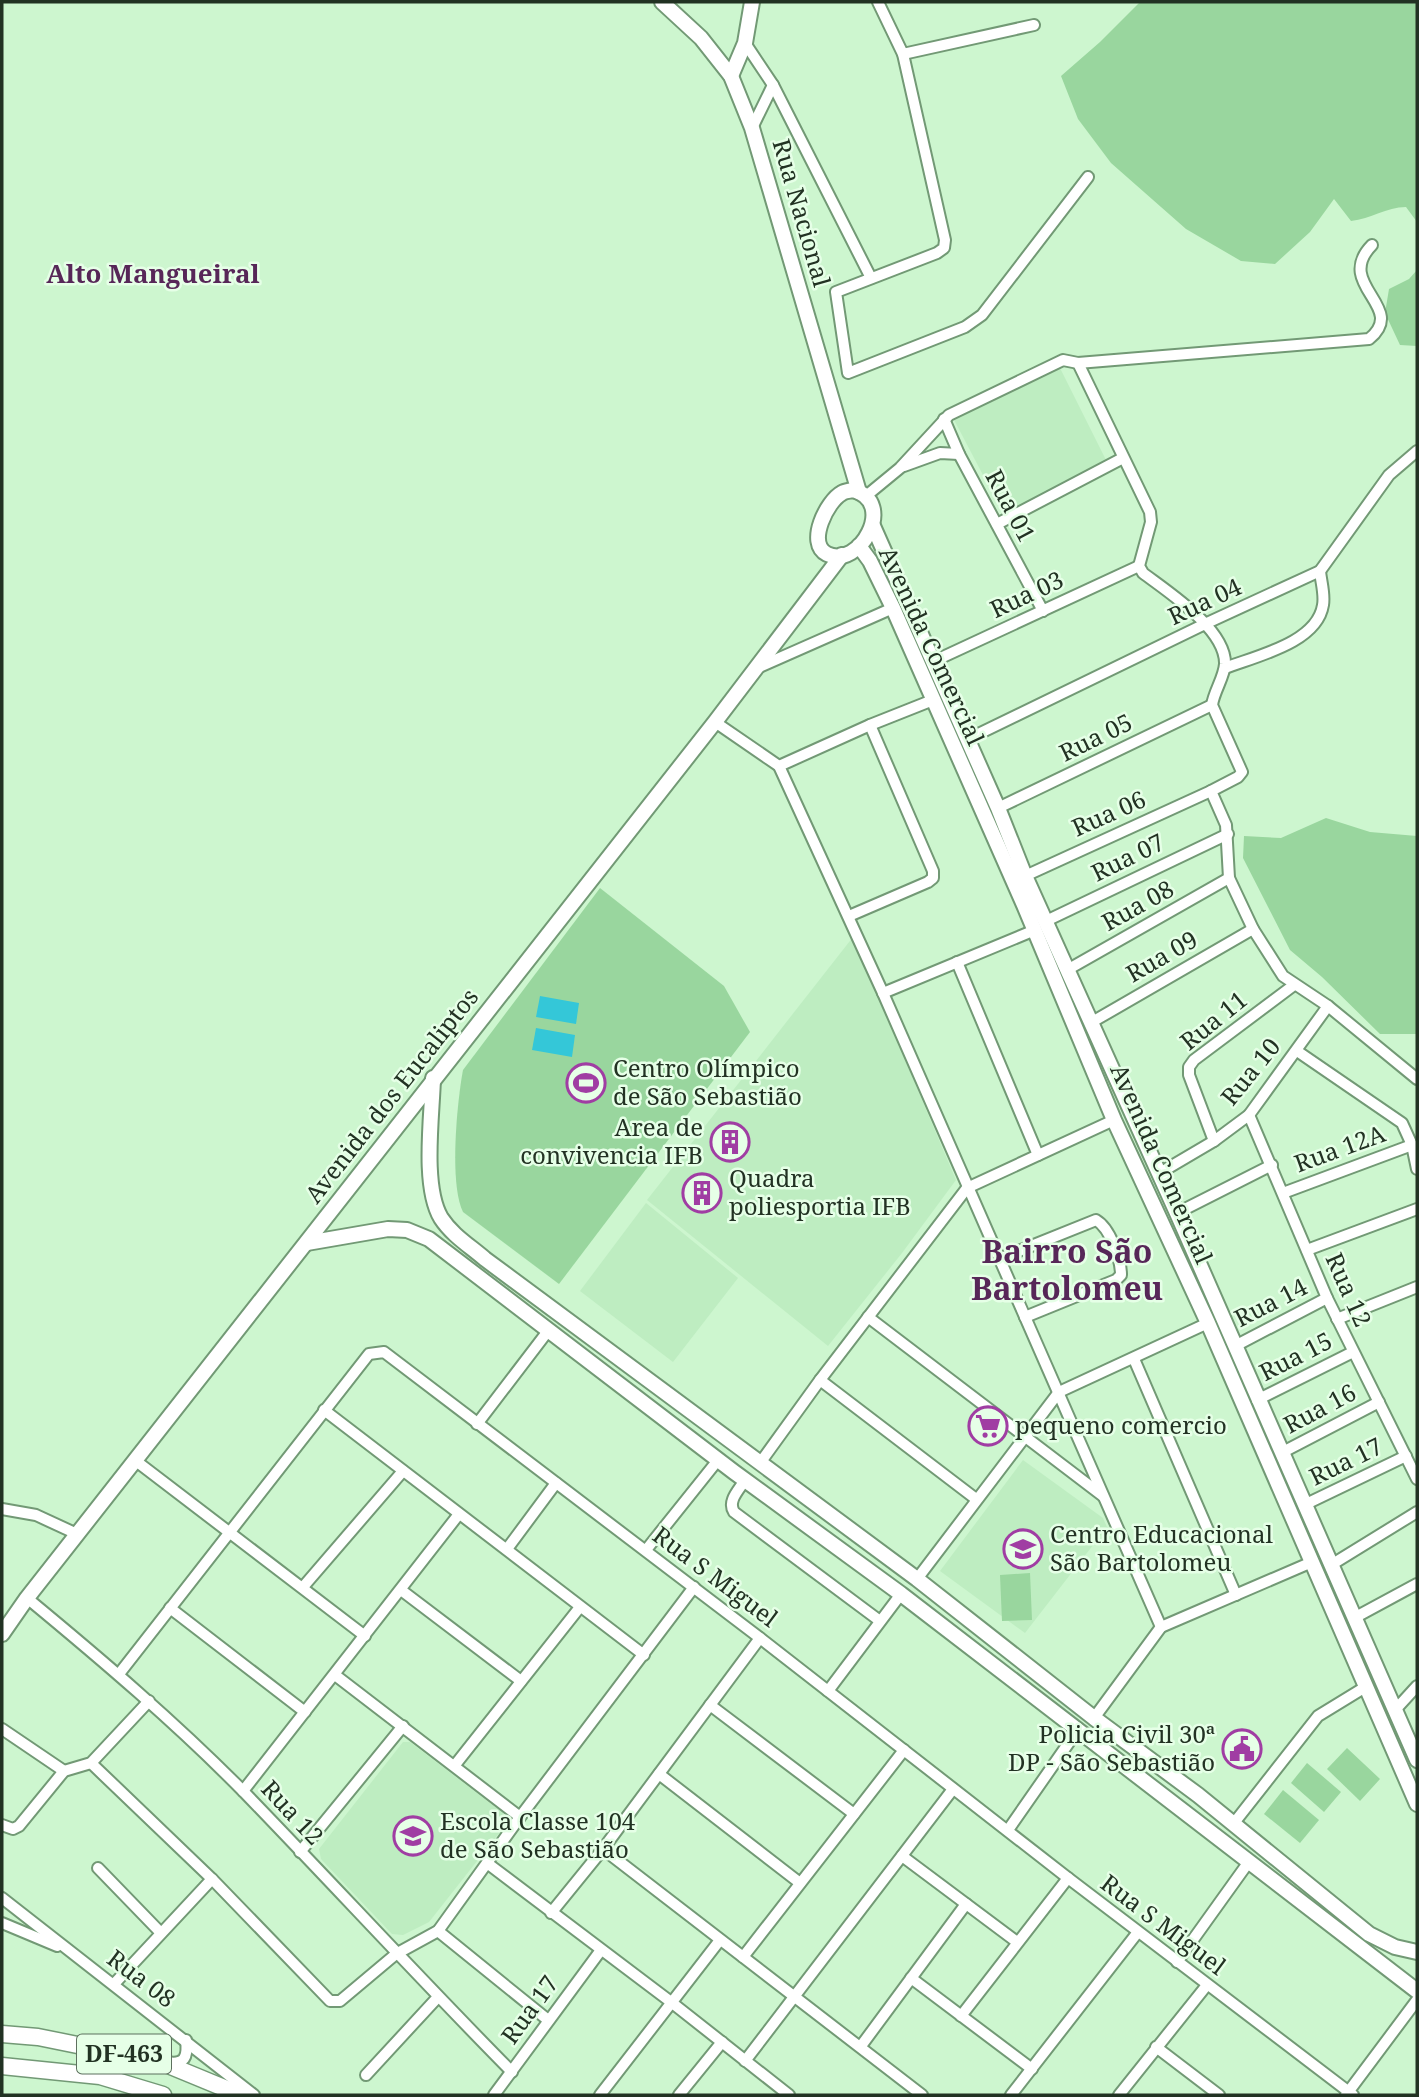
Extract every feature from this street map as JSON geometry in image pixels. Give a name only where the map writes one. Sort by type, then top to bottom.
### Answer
[{"type":"main road","name":"DF-463","points":[[2,2034],[38,2038],[161,2062],[241,2095]]},
{"type":"main road","points":[[30,2068],[25,2050],[38,2038]]},
{"type":"main road","name":"DF-463","points":[[2,2066],[100,2076],[163,2095]]},
{"type":"street","name":"Rua Nacional","points":[[662,2],[701,38],[731,76],[752,128],[862,494]]},
{"type":"street","points":[[731,76],[745,43],[752,2]]},
{"type":"street","points":[[878,2],[903,54],[945,240],[944,248],[937,253],[836,292],[848,373],[965,327],[982,315],[1088,177]]},
{"type":"street","points":[[903,54],[1034,25]]},
{"type":"street","points":[[745,43],[772,85],[871,278]]},
{"type":"street","points":[[752,128],[772,85]]},
{"type":"street","points":[[862,494],[900,468],[944,419],[1063,360],[1078,363],[1369,339],[1379,331],[1382,324],[1381,314],[1362,279],[1359,265],[1362,255],[1372,245]]},
{"type":"street","points":[[1078,363],[1150,512],[1151,522],[1139,566],[1143,573],[1207,623],[1224,653],[1225,668],[1212,705]]},
{"type":"street","name":"Rua 01","points":[[944,419],[959,454],[1043,611]]},
{"type":"street","name":"Rua 04","points":[[968,739],[1320,571],[1389,475],[1417,451]]},
{"type":"street","points":[[900,468],[940,453],[959,454]]},
{"type":"street","points":[[997,524],[1123,458]]},
{"type":"street","points":[[818,584],[821,563],[819,528],[828,507],[842,493],[851,463]]},
{"type":"street","points":[[820,547],[827,554],[842,555],[859,546],[873,526],[872,506],[862,494],[853,490],[842,493]]},
{"type":"street","name":"Avenida Comercial","points":[[873,526],[998,808],[1025,876],[1030,902]]},
{"type":"street","name":"Avenida Comercial","points":[[859,546],[870,561],[893,608],[933,700],[1030,902],[1052,953],[1114,1120],[1198,1301],[1417,1804]]},
{"type":"street","name":"Avenida dos Eucaliptos","points":[[2,1634],[76,1534],[715,722],[842,555]]},
{"type":"street","name":"Rua 03","points":[[932,662],[1139,566]]},
{"type":"street","points":[[1225,668],[1294,641],[1309,632],[1320,617],[1324,603],[1320,571]]},
{"type":"street","points":[[752,671],[893,608]]},
{"type":"street","points":[[779,766],[933,700]]},
{"type":"street","name":"Rua 06","points":[[1025,876],[1211,792],[1238,777],[1242,772],[1212,705]]},
{"type":"street","name":"Rua 05","points":[[998,808],[1212,705]]},
{"type":"street","points":[[715,722],[779,766],[849,916],[1161,1627]]},
{"type":"street","points":[[849,916],[933,878],[933,871],[870,725]]},
{"type":"street","points":[[1211,792],[1228,834],[1229,878],[1253,929],[1283,976],[1328,1006],[1417,1079]]},
{"type":"street","name":"Rua 07","points":[[883,993],[1040,925],[1228,834]]},
{"type":"street","name":"Rua 08","points":[[1067,970],[1229,878]]},
{"type":"street","name":"Rua 09","points":[[1092,1022],[1253,929]]},
{"type":"street","name":"Avenida Comercial","points":[[1052,953],[1067,970],[1092,1022],[1417,1760]]},
{"type":"street","points":[[957,962],[1038,1155]]},
{"type":"street","name":"Rua 11","points":[[1214,1141],[1189,1075],[1189,1067],[1194,1060],[1294,985]]},
{"type":"street","name":"Rua 10","points":[[1158,1174],[1214,1141],[1249,1115],[1328,1006]]},
{"type":"street","points":[[1297,1051],[1402,1123],[1412,1145],[1417,1169]]},
{"type":"street","points":[[433,1078],[430,1165],[432,1198],[442,1219],[454,1233],[485,1259],[917,1579],[1094,1718],[1234,1823],[1369,1934],[1395,1947],[1417,1952]]},
{"type":"street","name":"Rua 12","points":[[1249,1115],[1327,1298],[1417,1479]]},
{"type":"street","points":[[760,1463],[967,1188],[1114,1120]]},
{"type":"street","name":"Rua 12A","points":[[1283,1193],[1412,1145]]},
{"type":"street","points":[[1177,1213],[1272,1165]]},
{"type":"street","points":[[1307,1250],[1417,1209]]},
{"type":"street","points":[[999,1259],[1096,1220],[1102,1224],[1112,1245],[1121,1267],[1121,1275],[1116,1280],[1026,1317]]},
{"type":"street","points":[[306,1243],[388,1229],[407,1230],[429,1239],[718,1460],[901,1594],[1417,1991]]},
{"type":"street","points":[[474,1274],[485,1259]]},
{"type":"street","points":[[1337,1318],[1417,1287]]},
{"type":"street","points":[[1198,1301],[1213,1294]]},
{"type":"street","name":"Rua 14","points":[[1235,1346],[1327,1298]]},
{"type":"street","points":[[868,1317],[1104,1497]]},
{"type":"street","points":[[917,1579],[1059,1392],[1208,1324]]},
{"type":"street","points":[[477,1424],[548,1331]]},
{"type":"street","name":"Rua S Miguel","points":[[119,1674],[369,1354],[384,1352],[646,1550],[1349,2094]]},
{"type":"street","name":"Rua 15","points":[[1257,1400],[1353,1352]]},
{"type":"street","points":[[1134,1359],[1236,1595]]},
{"type":"street","points":[[1232,1379],[1246,1372]]},
{"type":"street","points":[[820,1380],[976,1499]]},
{"type":"street","name":"Rua 16","points":[[1281,1453],[1378,1402]]},
{"type":"street","points":[[324,1410],[644,1655]]},
{"type":"street","points":[[747,1453],[731,1502],[734,1512],[880,1621]]},
{"type":"street","name":"Rua 17","points":[[1304,1506],[1406,1456]]},
{"type":"street","points":[[646,1550],[718,1460]]},
{"type":"street","points":[[136,1461],[365,1636]]},
{"type":"street","points":[[303,1587],[403,1471]]},
{"type":"street","points":[[507,1549],[556,1483]]},
{"type":"street","points":[[2,1509],[36,1515],[76,1534]]},
{"type":"street","points":[[1331,1565],[1417,1512]]},
{"type":"street","points":[[243,1791],[459,1514]]},
{"type":"street","points":[[1094,1718],[1161,1627],[1312,1562]]},
{"type":"street","points":[[1354,1618],[1417,1584]]},
{"type":"street","points":[[91,1763],[212,1879],[330,2001],[340,2001],[396,1954],[438,1931],[520,1817],[694,1587]]},
{"type":"street","points":[[401,1590],[521,1681]]},
{"type":"street","points":[[828,1691],[901,1594]]},
{"type":"street","name":"Rua 12","points":[[27,1598],[119,1674],[243,1791],[396,1954],[512,2072]]},
{"type":"street","points":[[1332,1606],[1339,1600],[1346,1599]]},
{"type":"street","points":[[455,1765],[580,1607]]},
{"type":"street","points":[[170,1608],[305,1712]]},
{"type":"street","points":[[551,1913],[603,1849],[760,1638]]},
{"type":"street","points":[[1352,1651],[1361,1649],[1366,1644]]},
{"type":"street","points":[[335,1675],[520,1817]]},
{"type":"street","points":[[1234,1823],[1318,1716],[1367,1686]]},
{"type":"street","points":[[1395,1709],[1417,1686]]},
{"type":"street","points":[[2,1825],[13,1829],[24,1822],[64,1771],[91,1763],[149,1701]]},
{"type":"street","points":[[710,1705],[854,1814]]},
{"type":"street","points":[[300,1852],[402,1726]]},
{"type":"street","points":[[2,1729],[64,1771]]},
{"type":"street","points":[[1008,1830],[1077,1731]]},
{"type":"street","points":[[743,1957],[904,1750]]},
{"type":"street","points":[[659,1774],[800,1883]]},
{"type":"street","points":[[745,2061],[953,1789]]},
{"type":"street","points":[[1184,1814],[1198,1795]]},
{"type":"street","points":[[1177,1962],[1257,1842]]},
{"type":"street","points":[[603,1849],[922,2095]]},
{"type":"street","points":[[902,1856],[1017,1942]]},
{"type":"street","points":[[487,1863],[789,2095]]},
{"type":"street","points":[[98,1868],[160,1932]]},
{"type":"street","points":[[961,2016],[1068,1878]]},
{"type":"street","points":[[114,1984],[212,1879]]},
{"type":"street","name":"Rua 08","points":[[2,1898],[254,2095]]},
{"type":"street","points":[[861,2046],[966,1904]]},
{"type":"street","points":[[20,1911],[7,1924],[70,1952]]},
{"type":"street","points":[[438,1931],[548,2020]]},
{"type":"street","points":[[1012,2095],[1138,1932]]},
{"type":"street","points":[[600,2095],[720,1940]]},
{"type":"street","name":"Rua 17","points":[[494,2095],[601,1950]]},
{"type":"street","points":[[911,1978],[1032,2068]]},
{"type":"street","points":[[1119,2095],[1207,1985]]},
{"type":"street","points":[[366,2075],[438,1997]]},
{"type":"street","points":[[1349,2094],[1417,2000]]},
{"type":"street","points":[[161,2062],[176,2064],[184,2061],[187,2055],[186,2040]]},
{"type":"street","points":[[679,2095],[722,2042]]},
{"type":"street","points":[[1156,2047],[1219,2095]]},
{"type":"street","points":[[901,2095],[909,2085]]},
{"type":"shaded area","points":[[1140,2],[1417,2],[1417,222],[1406,207],[1351,221],[1334,199],[1310,232],[1275,264],[1241,261],[1186,229],[1111,163],[1078,119],[1061,76]]},
{"type":"shaded area","points":[[1417,270],[1417,346],[1400,345],[1385,313],[1389,289],[1409,279]]},
{"type":"shaded area","points":[[1060,368],[1107,462],[1004,515],[952,416]]},
{"type":"shaded area","points":[[1326,818],[1370,832],[1417,836],[1417,1034],[1380,1034],[1290,950],[1243,858],[1244,836],[1281,838]]},
{"type":"shaded area","name":"Centro Olímpico de São Sebastião","points":[[600,888],[724,986],[750,1032],[559,1284],[463,1212],[455,1163],[458,1102],[463,1070]]},
{"type":"shaded area","points":[[853,937],[956,1180],[828,1346],[647,1200]]},
{"type":"shaded area","points":[[646,1203],[738,1278],[673,1362],[580,1291]]},
{"type":"shaded area","name":"Centro Educacional São Bartolomeu","points":[[1023,1460],[1103,1518],[1107,1527],[1025,1633],[940,1571]]},
{"type":"shaded area","points":[[1030,1573],[1032,1620],[1002,1621],[1000,1575]]},
{"type":"shaded area","name":"Escola Classe 104 de São Sebastião","points":[[403,1742],[410,1742],[503,1813],[507,1823],[429,1922],[403,1935],[392,1934],[321,1859],[319,1849]]},
{"type":"shaded area","points":[[1347,1748],[1380,1779],[1360,1801],[1327,1769]]},
{"type":"shaded area","points":[[1307,1763],[1341,1792],[1324,1812],[1291,1783]]},
{"type":"shaded area","points":[[1283,1790],[1319,1820],[1300,1843],[1264,1814]]},
{"type":"water","points":[[540,996],[579,1003],[576,1024],[536,1017]]},
{"type":"water","points":[[536,1028],[575,1035],[572,1057],[532,1050]]},
{"type":"place","name":"Centro Olímpico de São Sebastião","points":[[586,1083]]},
{"type":"place","name":"Area de convivencia IFB","points":[[730,1142]]},
{"type":"place","name":"Quadra poliesportia IFB","points":[[702,1193]]},
{"type":"place","name":"pequeno comercio","points":[[988,1426]]},
{"type":"place","name":"Centro Educacional São Bartolomeu","points":[[1023,1549]]},
{"type":"place","name":"Policia Civil 30ª DP - São Sebastião","points":[[1242,1749]]},
{"type":"place","name":"Escola Classe 104 de São Sebastião","points":[[413,1836]]},
{"type":"district","name":"Alto Mangueiral","points":[[153,274]]},
{"type":"district","name":"Bairro São Bartolomeu","points":[[1067,1270]]}]
